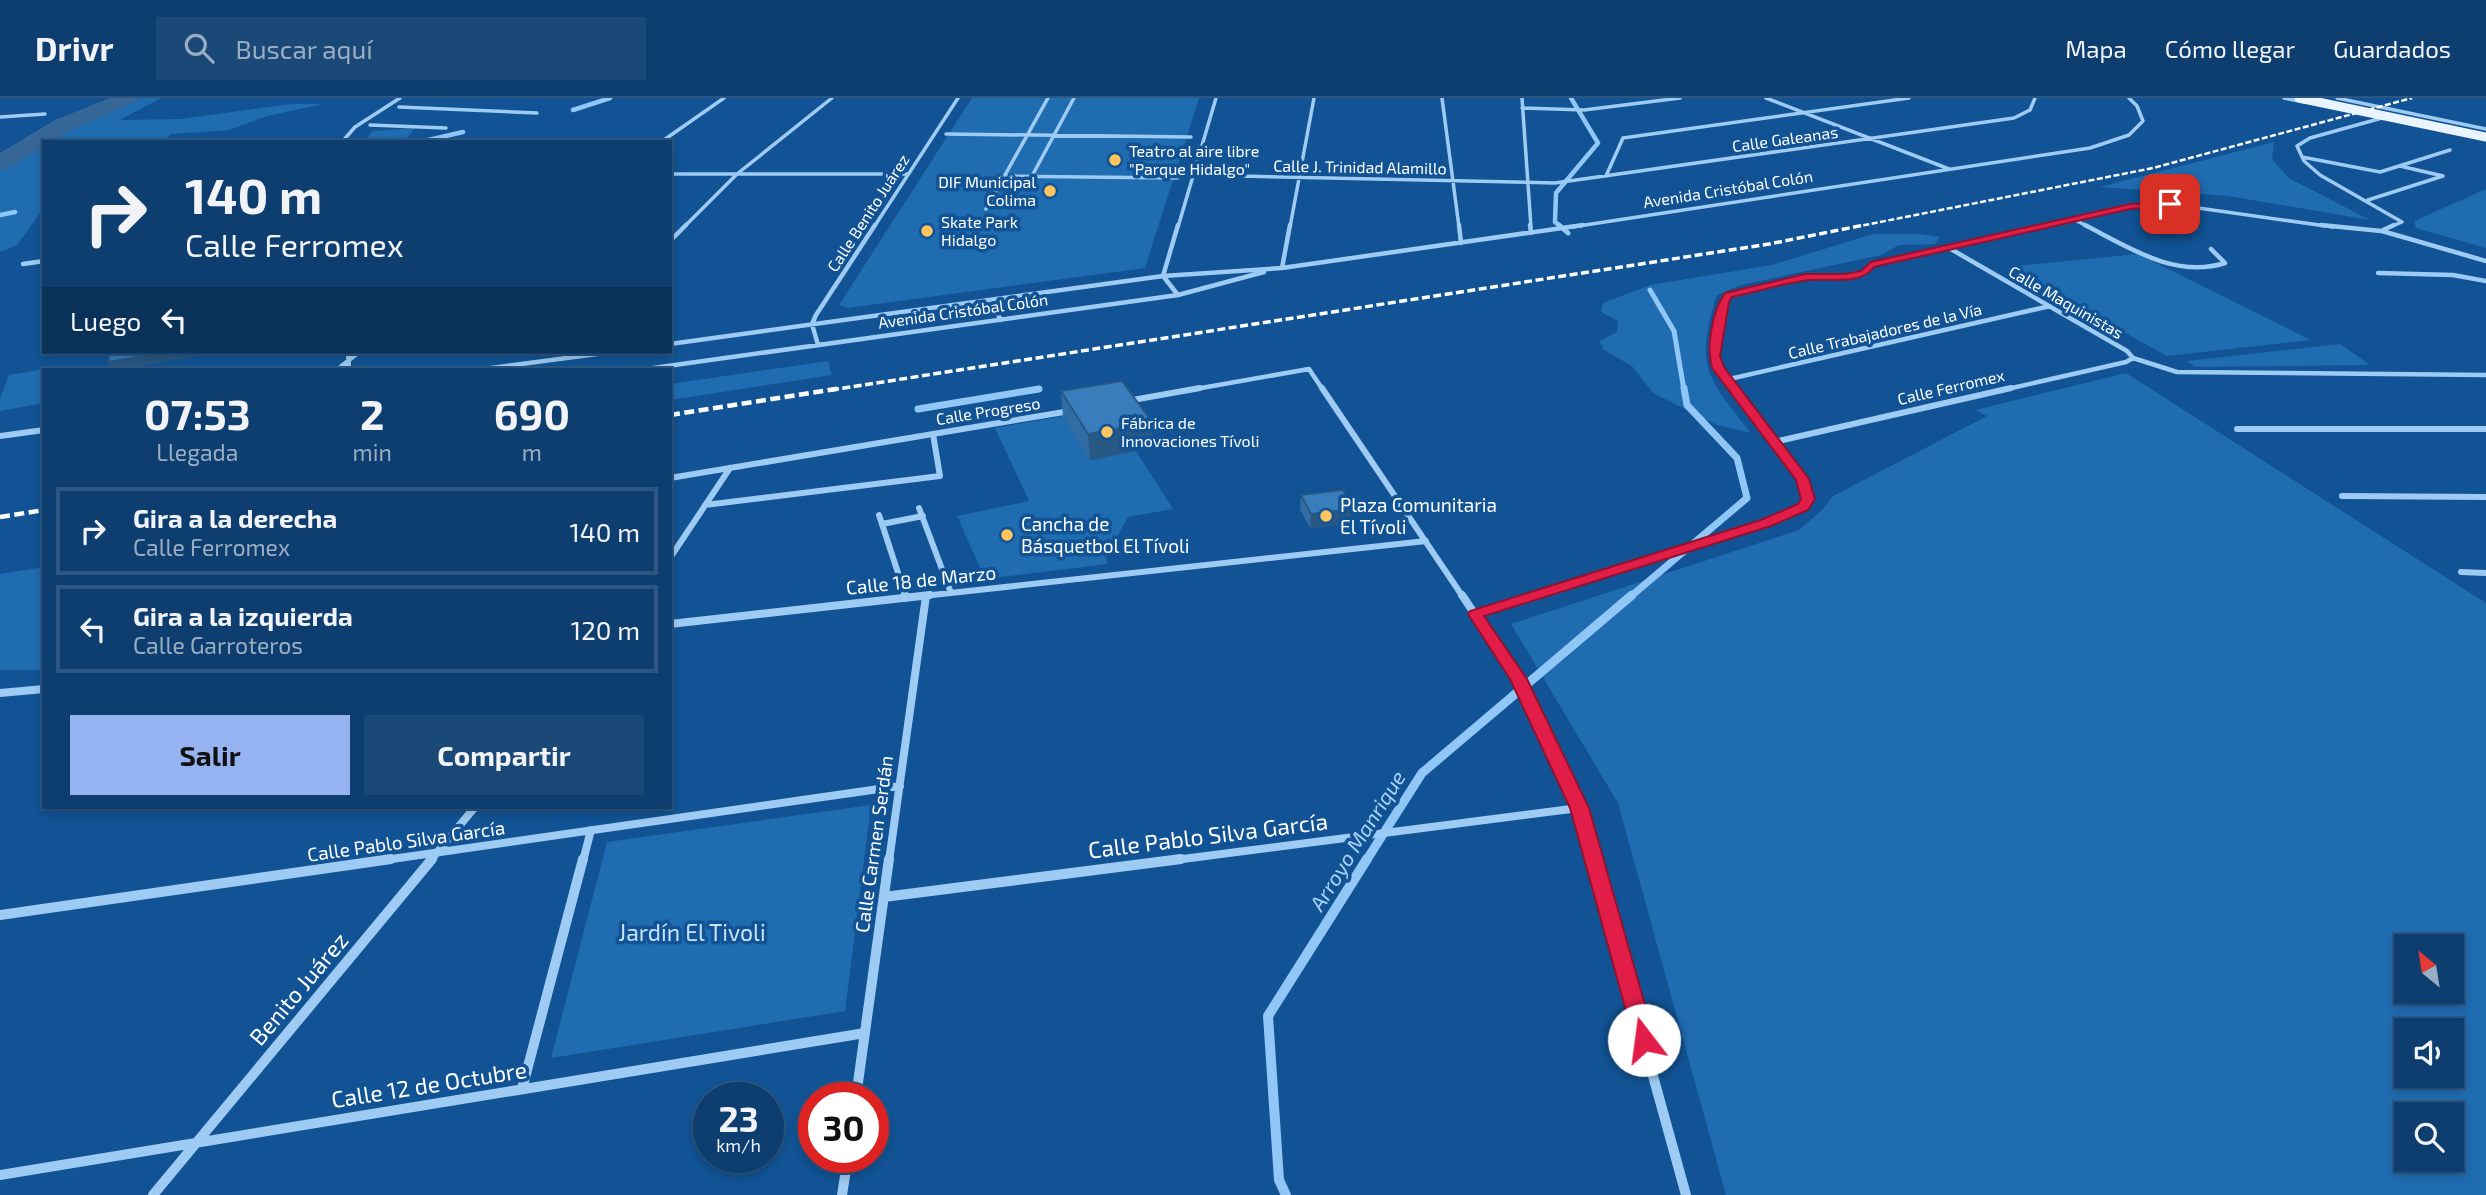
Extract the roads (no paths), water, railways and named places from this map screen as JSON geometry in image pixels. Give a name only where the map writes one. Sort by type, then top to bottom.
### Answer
[{"type":"main road","points":[[2299,98],[2486,139]]},
{"type":"main road","points":[[2322,102],[2486,130]]},
{"type":"street","points":[[344,140],[355,127],[400,98]]},
{"type":"street","points":[[664,140],[724,98]]},
{"type":"street","points":[[672,240],[737,174],[832,98]]},
{"type":"street","name":"Calle Benito Juárez","points":[[811,324],[958,98]]},
{"type":"street","points":[[986,209],[1002,176],[1048,98]]},
{"type":"street","points":[[1032,176],[1073,98]]},
{"type":"street","points":[[1178,295],[1163,276],[1216,98]]},
{"type":"street","points":[[1282,268],[1314,98]]},
{"type":"street","points":[[1442,98],[1461,243]]},
{"type":"street","points":[[1522,98],[1531,233]]},
{"type":"street","points":[[1621,98],[1625,105]]},
{"type":"street","points":[[1522,108],[1584,110],[1680,98]]},
{"type":"street","points":[[1766,98],[1950,170]]},
{"type":"street","points":[[1606,176],[1623,138],[1909,98]]},
{"type":"street","name":"Calle Galeanas","points":[[1526,182],[1555,183],[2014,118],[2030,110],[2035,98]]},
{"type":"street","name":"Avenida Cristóbal Colón","points":[[672,344],[1163,276],[1282,268],[2090,148],[2129,135],[2143,121],[2137,106],[2129,98]]},
{"type":"street","points":[[2284,98],[2350,105],[2343,99]]},
{"type":"street","points":[[2337,98],[2486,130]]},
{"type":"street","points":[[2322,102],[2373,116],[2486,139]]},
{"type":"street","points":[[399,107],[537,113]]},
{"type":"street","points":[[2373,116],[2369,113],[2375,110],[2393,110]]},
{"type":"street","points":[[0,117],[45,114]]},
{"type":"street","points":[[2381,231],[2402,222],[2368,200],[2320,175],[2302,157],[2297,146],[2310,138],[2382,118]]},
{"type":"street","points":[[370,125],[446,128]]},
{"type":"street","points":[[946,134],[1191,137]]},
{"type":"street","points":[[2302,157],[2380,172],[2450,150]]},
{"type":"street","points":[[2368,200],[2443,176],[2400,166]]},
{"type":"street","points":[[672,174],[908,174]]},
{"type":"street","name":"Calle J. Trinidad Alamillo","points":[[1193,175],[1526,182]]},
{"type":"street","points":[[1002,176],[1177,178]]},
{"type":"street","points":[[1475,614],[1766,523],[1803,507],[1808,499],[1803,479],[1725,380],[1714,356],[1724,302],[1728,295],[1805,277],[1845,277],[1865,273],[1871,265],[2130,206],[2170,204],[2354,230],[2381,231],[2486,261]]},
{"type":"street","points":[[2073,219],[2172,265],[2202,269],[2225,263],[2211,249]]},
{"type":"street","name":"Calle Maquinistas","points":[[1948,247],[2127,351],[2133,358],[2177,372],[2486,375]]},
{"type":"street","points":[[23,264],[42,261]]},
{"type":"street","name":"Avenida Cristóbal Colón","points":[[653,368],[1178,295],[1282,268]]},
{"type":"street","points":[[2378,273],[2453,275],[2486,281]]},
{"type":"street","points":[[990,300],[1001,320]]},
{"type":"street","name":"Calle Trabajadores de la Vía","points":[[1725,380],[2050,306]]},
{"type":"street","points":[[811,324],[818,345]]},
{"type":"street","points":[[348,354],[349,368]]},
{"type":"street","points":[[339,368],[356,354]]},
{"type":"street","points":[[556,359],[560,354]]},
{"type":"street","points":[[491,368],[596,354]]},
{"type":"street","name":"Calle Ferromex","points":[[1774,442],[2126,362],[2133,358]]},
{"type":"street","points":[[1120,402],[1309,369],[1518,679],[1580,808],[1686,1195]]},
{"type":"street","name":"Calle Progreso","points":[[672,478],[1079,409]]},
{"type":"street","points":[[2237,429],[2486,429]]},
{"type":"street","points":[[0,436],[42,430]]},
{"type":"street","points":[[705,505],[940,476],[933,434]]},
{"type":"street","points":[[672,555],[730,468]]},
{"type":"street","points":[[2342,496],[2486,496]]},
{"type":"street","points":[[919,508],[951,593]]},
{"type":"street","points":[[879,515],[906,598]]},
{"type":"street","points":[[882,524],[923,516]]},
{"type":"street","name":"Calle 18 de Marzo","points":[[672,624],[1426,541]]},
{"type":"street","points":[[2461,572],[2486,573]]},
{"type":"street","name":"Calle Carmen Serdán","points":[[858,1082],[926,596]]},
{"type":"street","points":[[0,693],[42,688]]},
{"type":"street","name":"Calle Pablo Silva García","points":[[0,915],[900,786]]},
{"type":"street","name":"Calle Pablo Silva García","points":[[884,897],[1580,808]]},
{"type":"street","name":"Benito Juárez","points":[[153,1195],[473,809]]},
{"type":"street","points":[[522,1089],[591,830]]},
{"type":"street","name":"Calle 12 de Octubre","points":[[0,1175],[865,1033]]},
{"type":"street","points":[[842,1195],[845,1173]]},
{"type":"waterway","points":[[0,163],[63,125],[128,98]]},
{"type":"waterway","points":[[573,110],[610,98]]},
{"type":"waterway","name":"Arroyo Manrique","points":[[1561,227],[1555,222],[1556,193],[1598,143],[1571,98]]},
{"type":"waterway","points":[[429,140],[463,132]]},
{"type":"waterway","points":[[0,215],[15,212]]},
{"type":"waterway","name":"Arroyo Manrique","points":[[1559,225],[1568,233]]},
{"type":"waterway","name":"Arroyo Manrique","points":[[1650,290],[1674,331],[1684,390]]},
{"type":"waterway","name":"Arroyo Manrique","points":[[1630,597],[1747,498],[1737,458],[1687,405],[1684,388]]},
{"type":"waterway","points":[[918,409],[1039,389],[1033,390]]},
{"type":"waterway","name":"Arroyo Manrique","points":[[1366,861],[1422,773],[1632,595]]},
{"type":"waterway","name":"Arroyo Manrique","points":[[1286,1195],[1279,1180],[1268,1016],[1367,859]]},
{"type":"railway","points":[[1855,227],[2153,168],[2412,98]]},
{"type":"railway","points":[[831,390],[1769,244],[1864,225]]},
{"type":"railway","points":[[672,415],[842,388]]},
{"type":"railway","points":[[0,517],[42,510]]},
{"type":"place","name":"Teatro al aire libre \"Parque Hidalgo\"","points":[[1115,160]]},
{"type":"place","name":"DIF Municipal Colima","points":[[1050,191]]},
{"type":"place","name":"Skate Park Hidalgo","points":[[927,231]]},
{"type":"place","name":"Fábrica de Innovaciones Tívoli","points":[[1107,432]]},
{"type":"place","name":"Plaza Comunitaria El Tívoli","points":[[1326,516]]},
{"type":"place","name":"Cancha de Básquetbol El Tívoli","points":[[1007,535]]},
{"type":"park label","name":"Jardín El Tivoli","points":[[692,933]]}]
